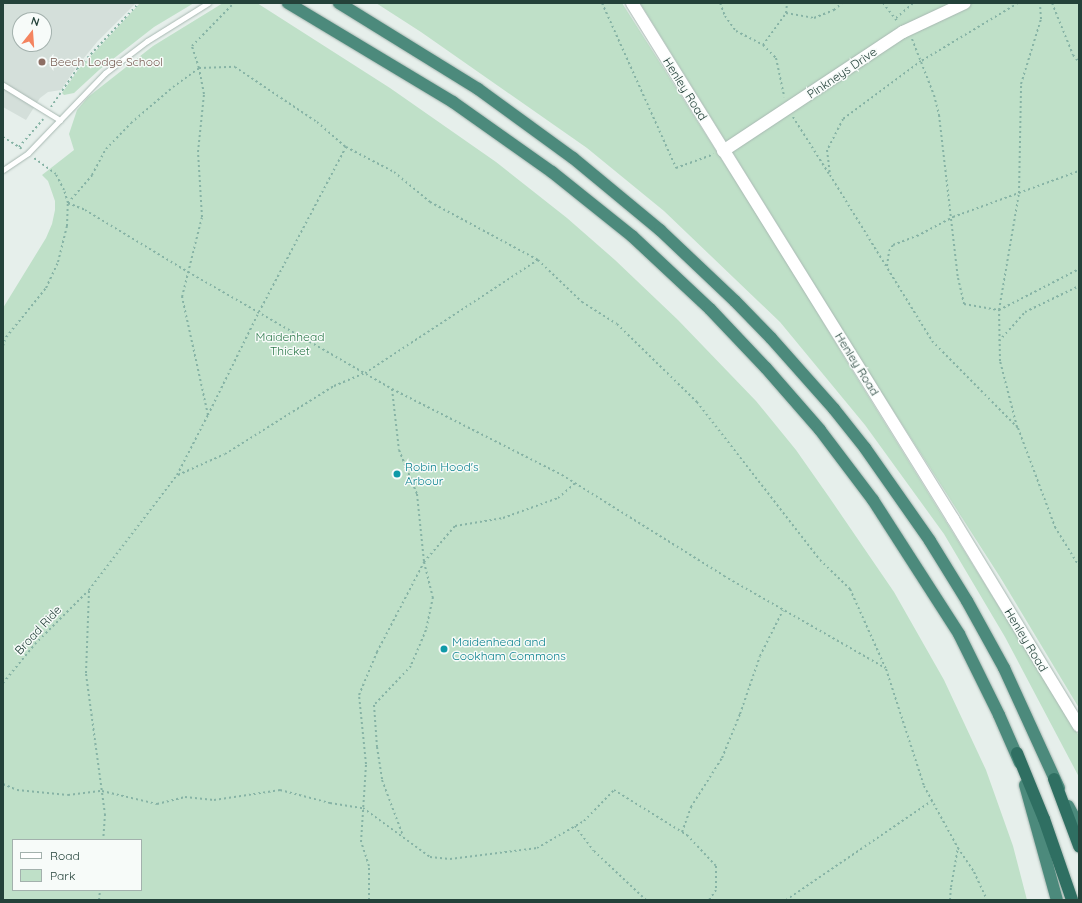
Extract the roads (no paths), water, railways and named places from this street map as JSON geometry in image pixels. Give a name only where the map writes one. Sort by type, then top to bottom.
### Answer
[{"type":"highway","points":[[288,3],[403,71],[516,146],[558,176],[626,231],[710,309],[766,368],[820,430],[873,500],[959,634],[1017,753],[1044,819],[1072,900]]},
{"type":"highway","points":[[339,3],[478,89],[573,158],[660,230],[730,295],[771,338],[843,420],[890,482],[930,541],[967,601],[1004,668],[1054,779],[1079,826]]},
{"type":"highway","points":[[1017,753],[1057,900]]},
{"type":"highway","points":[[1054,779],[1079,846]]},
{"type":"street","name":"Henley Road","points":[[632,3],[723,152],[953,519],[1079,726]]},
{"type":"street","name":"Pinkneys Drive","points":[[723,152],[903,32],[964,3]]},
{"type":"lane","points":[[3,170],[28,153],[111,68],[146,41],[208,3]]},
{"type":"lane","points":[[3,85],[60,120]]},
{"type":"place","name":"Beech Lodge School","points":[[42,62]]},
{"type":"place","name":"Robin Hood's Arbour","points":[[397,474]]},
{"type":"place","name":"Maidenhead and Cookham Commons","points":[[444,649]]},
{"type":"park label","name":"Maidenhead Thicket","points":[[290,344]]}]
